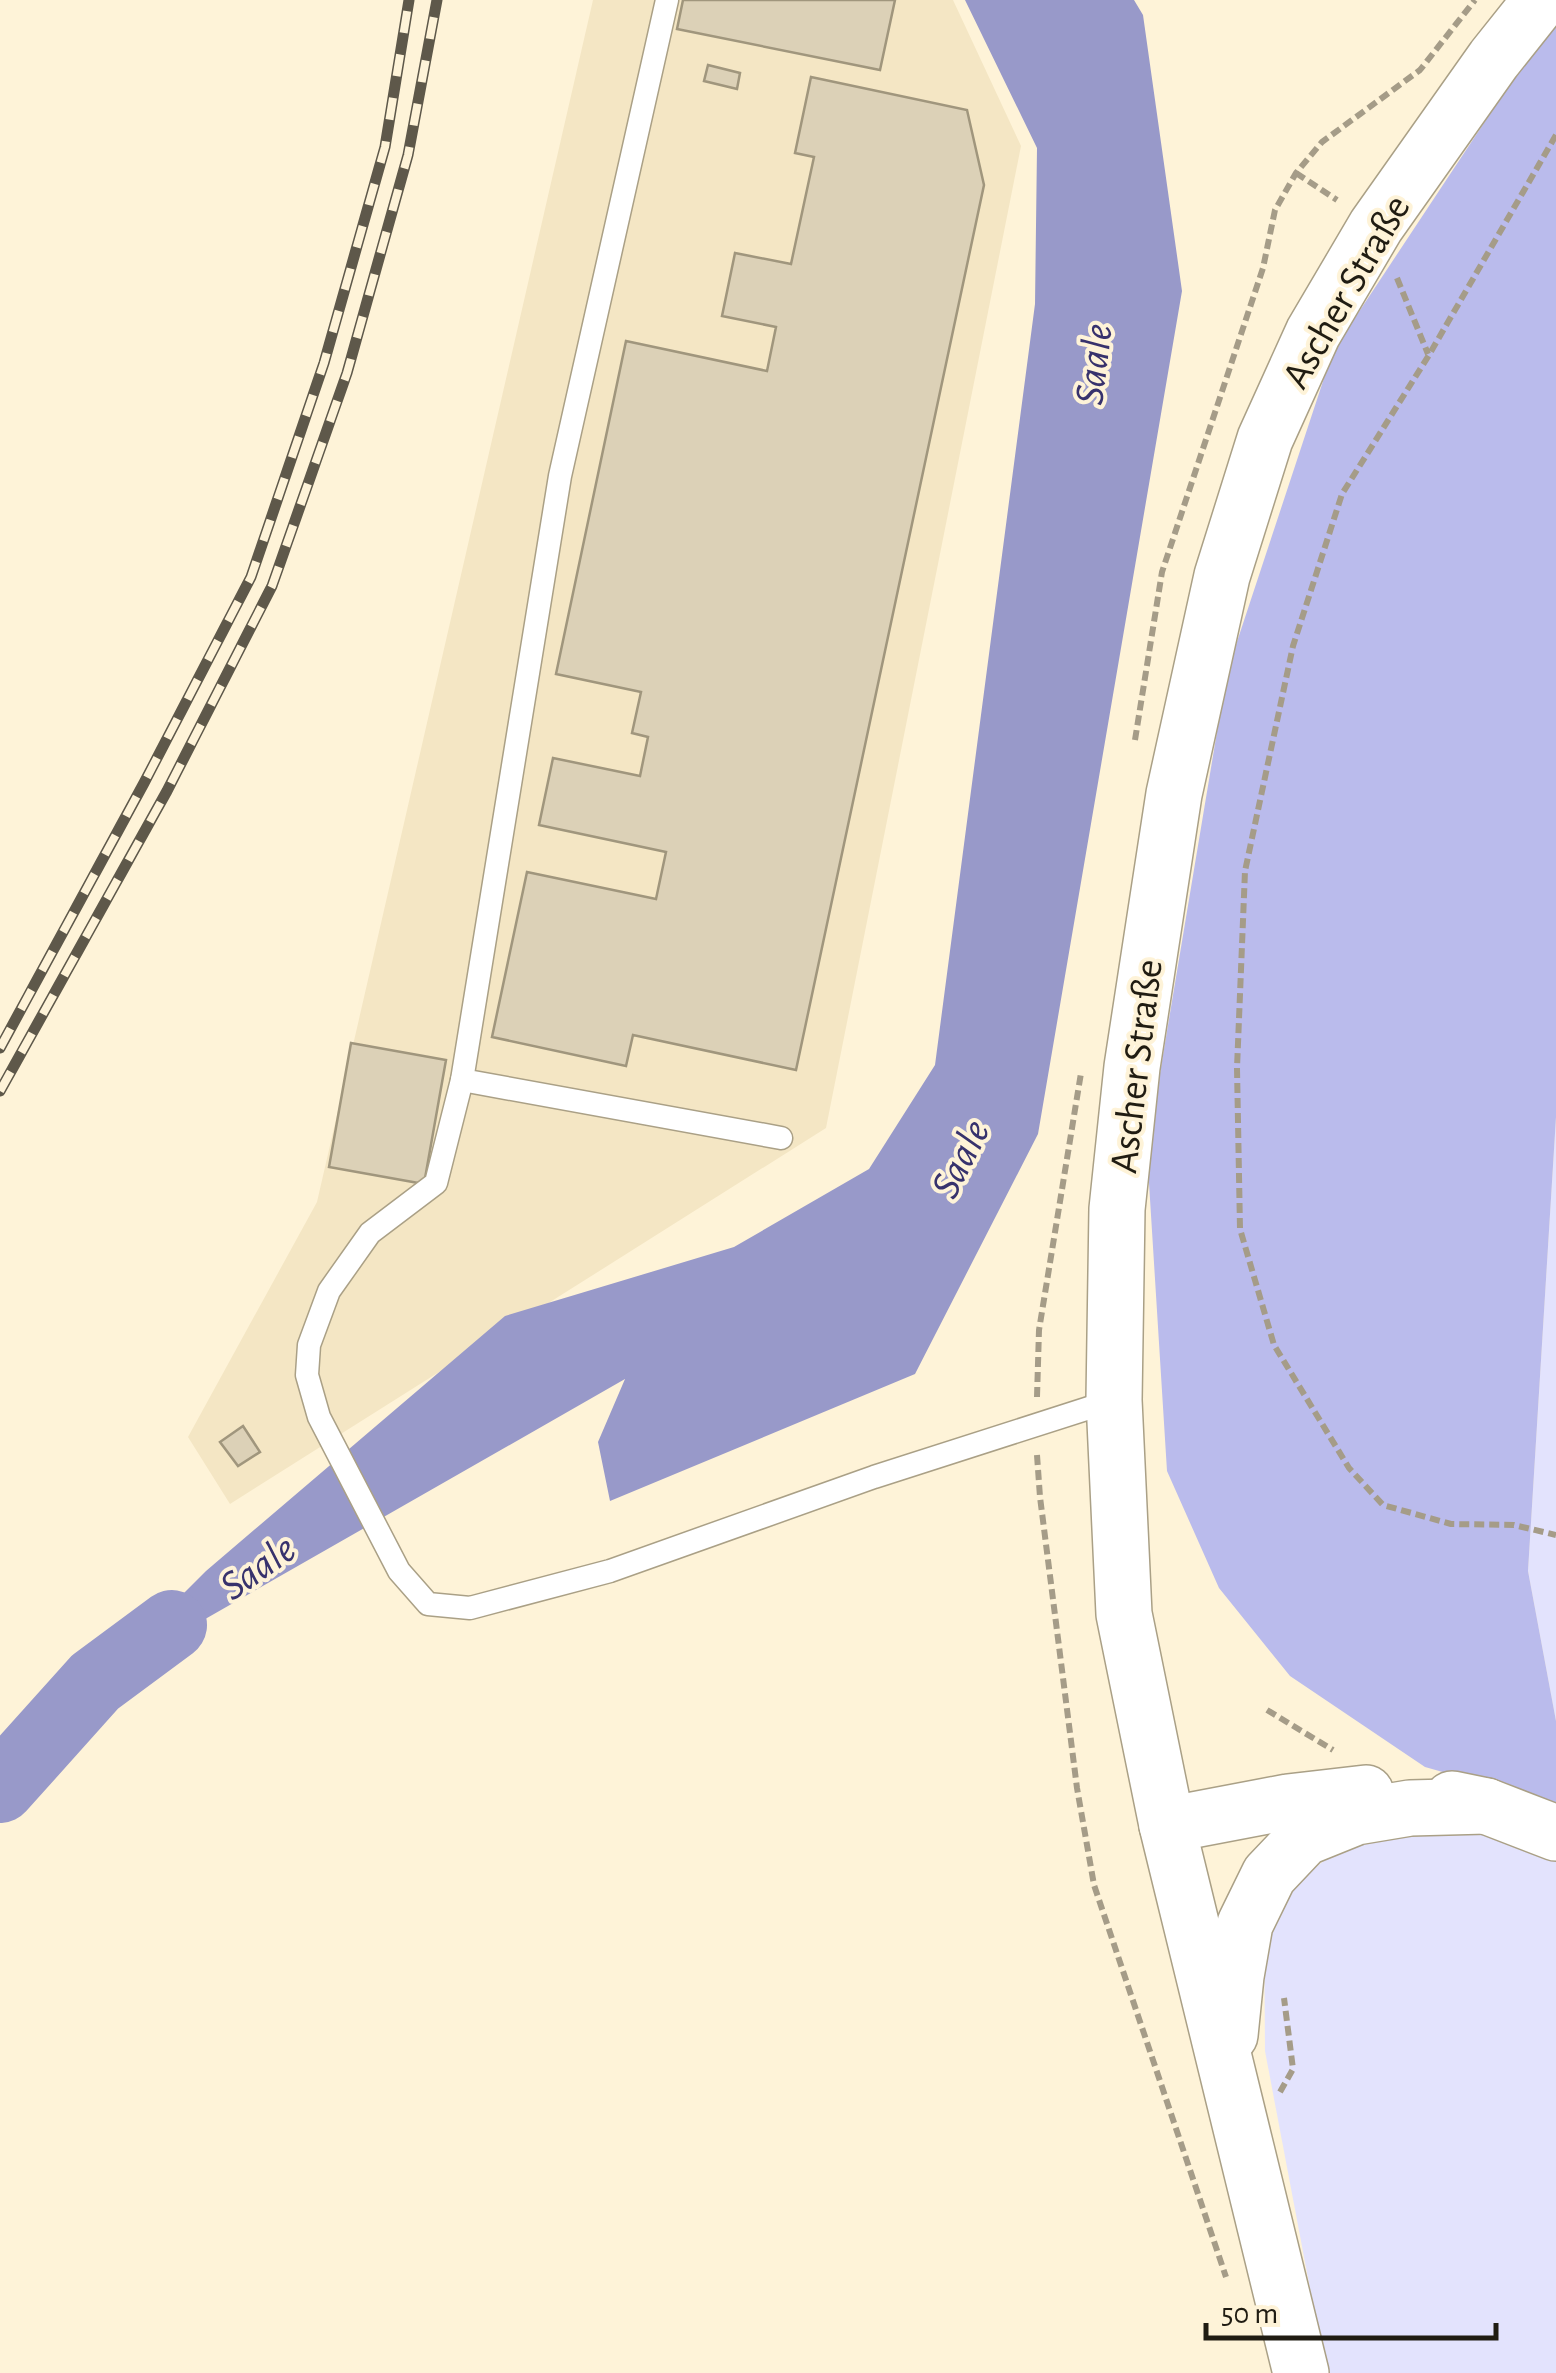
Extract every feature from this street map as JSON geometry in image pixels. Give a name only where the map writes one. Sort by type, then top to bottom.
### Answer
[{"type":"street","name":"Ascher Straße","points":[[1301,2373],[1167,1824],[1124,1614],[1114,1400],[1117,1209],[1132,1067],[1174,794],[1222,576],[1265,439],[1313,333],[1376,226],[1541,0]]},
{"type":"street","points":[[1167,1824],[1288,1802],[1376,1792],[1431,1795],[1486,1806],[1556,1833]]},
{"type":"street","points":[[1226,2073],[1245,1924],[1269,1875],[1304,1838],[1356,1818],[1410,1808],[1486,1806]]},
{"type":"lane","points":[[667,0],[560,476],[462,1080],[436,1183],[370,1232],[329,1290],[309,1345],[307,1375],[319,1418],[399,1571],[428,1604],[470,1608],[610,1571],[874,1477],[1114,1400]]},
{"type":"lane","points":[[462,1080],[781,1138]]},
{"type":"path","points":[[1556,136],[1342,494],[1293,646],[1244,871],[1237,1068],[1240,1229],[1274,1344],[1349,1468],[1383,1505],[1451,1524],[1514,1525],[1556,1535]]},
{"type":"path","points":[[1376,226],[1428,355]]},
{"type":"path","points":[[1226,2279],[1184,2147],[1240,2127],[1270,2110],[1293,2069],[1283,1992]]},
{"type":"shaded area","points":[[593,0],[953,0],[1021,146],[826,1128],[230,1504],[188,1437],[317,1202]]},
{"type":"shaded area","points":[[1556,22],[1556,1117],[1528,1571],[1556,1721],[1556,1804],[1425,1767],[1290,1676],[1219,1588],[1167,1471],[1147,1151],[1227,672],[1333,351],[1523,64]]},
{"type":"shaded area","points":[[1556,1117],[1556,1721],[1528,1571]]},
{"type":"shaded area","points":[[1556,1810],[1556,2373],[1326,2373],[1265,2051],[1264,1908],[1354,1837]]},
{"type":"water","points":[[965,0],[1134,0],[1143,15],[1182,291],[1038,1134],[915,1374],[610,1501],[598,1442],[625,1379],[95,1682],[206,1571],[505,1316],[734,1247],[869,1169],[935,1065],[1035,304],[1037,148]]},
{"type":"building","points":[[683,0],[895,0],[880,70],[677,29]]},
{"type":"building","points":[[708,65],[740,73],[737,89],[704,81]]},
{"type":"building","points":[[811,77],[967,110],[984,185],[796,1070],[633,1035],[626,1066],[492,1037],[527,872],[656,899],[666,852],[539,825],[553,758],[640,776],[648,737],[632,733],[641,692],[556,674],[626,341],[767,371],[776,327],[722,316],[735,253],[791,264],[814,157],[795,153]]},
{"type":"building","points":[[351,1043],[446,1060],[424,1184],[329,1167]]},
{"type":"building","points":[[243,1426],[260,1452],[238,1466],[220,1442]]},
{"type":"waterway","name":"Saale","points":[[0,1788],[95,1682],[172,1625]]},
{"type":"railway","points":[[0,1048],[251,577],[324,363],[385,147],[409,0]]},
{"type":"railway","points":[[0,1091],[167,791],[272,586],[347,373],[408,155],[437,0]]}]
